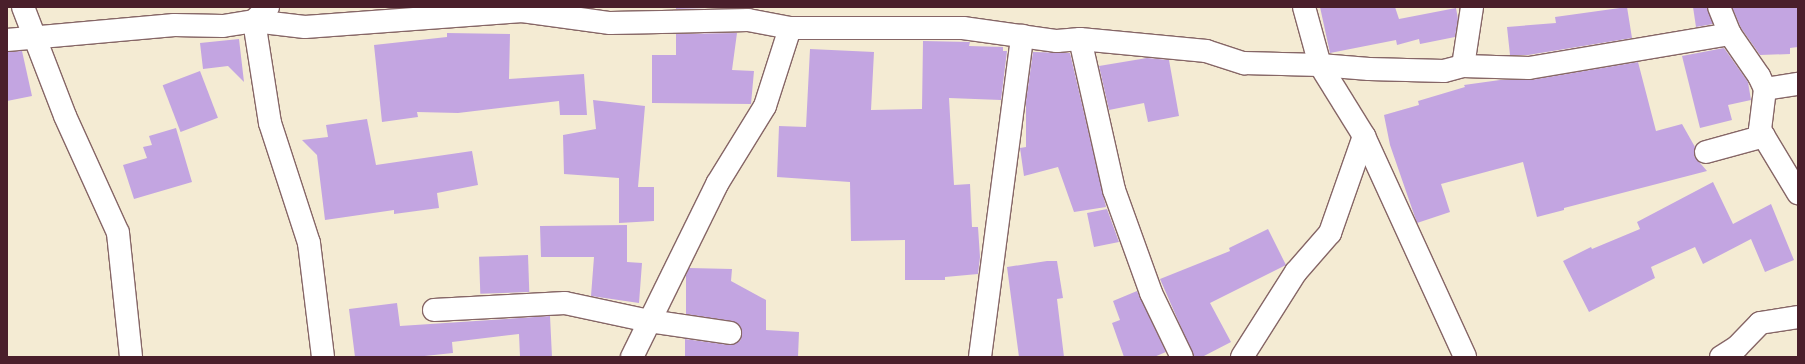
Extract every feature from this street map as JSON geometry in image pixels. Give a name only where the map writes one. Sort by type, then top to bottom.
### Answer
[{"type":"street","points":[[23,7],[65,116],[118,232],[131,357]]},
{"type":"street","points":[[1304,7],[1320,64],[1364,136],[1465,357]]},
{"type":"street","points":[[1463,66],[1472,7]]},
{"type":"street","points":[[1719,7],[1730,34],[1765,89],[1760,130],[1798,193]]},
{"type":"street","points":[[7,40],[35,36],[174,25],[222,16],[261,14],[305,26],[522,11],[610,23],[747,13],[790,28],[964,28],[1057,41],[1080,39],[1206,51],[1244,63],[1320,64],[1444,71],[1463,66],[1529,68],[1730,34]]},
{"type":"street","points":[[261,14],[270,123],[309,242],[323,357]]},
{"type":"street","points":[[632,357],[717,184],[765,106],[790,28]]},
{"type":"street","points":[[980,357],[1022,36]]},
{"type":"street","points":[[1080,39],[1114,190],[1151,294],[1182,357]]},
{"type":"street","points":[[1765,89],[1798,84]]},
{"type":"street","points":[[1242,357],[1296,272],[1330,232],[1364,136]]},
{"type":"street","points":[[1706,152],[1764,136]]},
{"type":"street","points":[[434,310],[565,303],[649,321],[730,333]]},
{"type":"street","points":[[1720,357],[1737,347],[1760,323],[1798,317]]},
{"type":"building","points":[[676,7],[740,7],[676,9]]},
{"type":"building","points":[[1320,7],[1395,7],[1399,19],[1456,8],[1458,19],[1455,37],[1420,44],[1419,39],[1397,45],[1396,40],[1330,53]]},
{"type":"building","points":[[1627,7],[1632,38],[1528,55],[1510,55],[1507,27],[1556,23],[1555,17]]},
{"type":"building","points":[[1693,7],[1707,7],[1713,24],[1696,27]]},
{"type":"building","points":[[1732,7],[1798,7],[1798,47],[1790,48],[1790,54],[1760,55],[1741,28]]},
{"type":"building","points":[[447,33],[510,34],[509,79],[584,74],[587,115],[560,115],[559,101],[458,113],[417,112],[418,117],[382,122],[374,45],[447,37]]},
{"type":"building","points":[[737,33],[732,70],[754,71],[751,104],[652,103],[652,55],[676,55],[676,34]]},
{"type":"building","points":[[239,39],[244,82],[228,66],[203,69],[200,43]]},
{"type":"building","points":[[923,41],[970,42],[969,46],[1003,47],[1003,51],[1007,51],[1001,100],[949,98],[954,185],[970,184],[972,227],[978,227],[980,257],[978,274],[945,277],[945,280],[905,280],[905,240],[851,241],[850,182],[777,177],[779,126],[806,127],[810,49],[874,52],[871,110],[922,109]]},
{"type":"building","points":[[1724,48],[1748,82],[1751,100],[1728,105],[1732,120],[1700,128],[1682,56]]},
{"type":"building","points":[[22,51],[32,96],[7,101],[7,52]]},
{"type":"building","points":[[1033,52],[1070,53],[1106,207],[1074,212],[1058,167],[1024,176],[1020,148],[1026,147],[1026,101]]},
{"type":"building","points":[[1147,58],[1169,60],[1179,116],[1148,122],[1144,103],[1109,110],[1099,66]]},
{"type":"building","points":[[1638,62],[1656,131],[1682,124],[1695,147],[1694,156],[1707,171],[1564,208],[1564,210],[1537,217],[1523,162],[1441,184],[1450,212],[1417,223],[1390,145],[1384,115],[1419,105],[1418,101],[1465,87],[1464,85],[1500,80],[1531,80]]},
{"type":"building","points":[[200,71],[218,118],[181,132],[163,85]]},
{"type":"building","points":[[593,100],[645,106],[638,187],[654,187],[654,221],[619,223],[619,178],[564,174],[563,135],[596,129]]},
{"type":"building","points":[[367,119],[376,165],[472,151],[478,185],[437,193],[439,208],[394,214],[394,210],[325,220],[317,155],[302,140],[328,137],[326,125]]},
{"type":"building","points":[[176,128],[192,182],[134,199],[123,165],[147,158],[143,147],[152,145],[149,136]]},
{"type":"building","points":[[1713,182],[1733,224],[1771,204],[1794,260],[1765,272],[1751,239],[1703,264],[1695,247],[1651,267],[1655,278],[1589,312],[1563,261],[1591,247],[1592,249],[1640,229],[1637,222]]},
{"type":"building","points":[[1107,209],[1119,242],[1094,247],[1087,213]]},
{"type":"building","points":[[627,225],[627,262],[642,263],[639,303],[591,296],[594,257],[541,257],[540,226]]},
{"type":"building","points":[[1268,229],[1286,265],[1210,303],[1231,342],[1202,357],[1194,357],[1160,279],[1230,251],[1229,248]]},
{"type":"building","points":[[528,255],[529,292],[480,294],[479,257]]},
{"type":"building","points":[[1057,261],[1063,298],[1057,299],[1064,357],[1019,357],[1007,267]]},
{"type":"building","points":[[689,268],[732,269],[731,281],[766,300],[766,330],[799,332],[798,357],[685,357],[685,339],[729,345],[740,341],[742,334],[741,328],[732,321],[686,314],[686,275]]},
{"type":"building","points":[[1137,291],[1166,352],[1154,357],[1124,357],[1112,323],[1120,320],[1113,301]]},
{"type":"building","points":[[397,303],[400,326],[550,316],[552,357],[520,357],[519,334],[452,342],[453,353],[415,357],[355,357],[349,309]]}]
